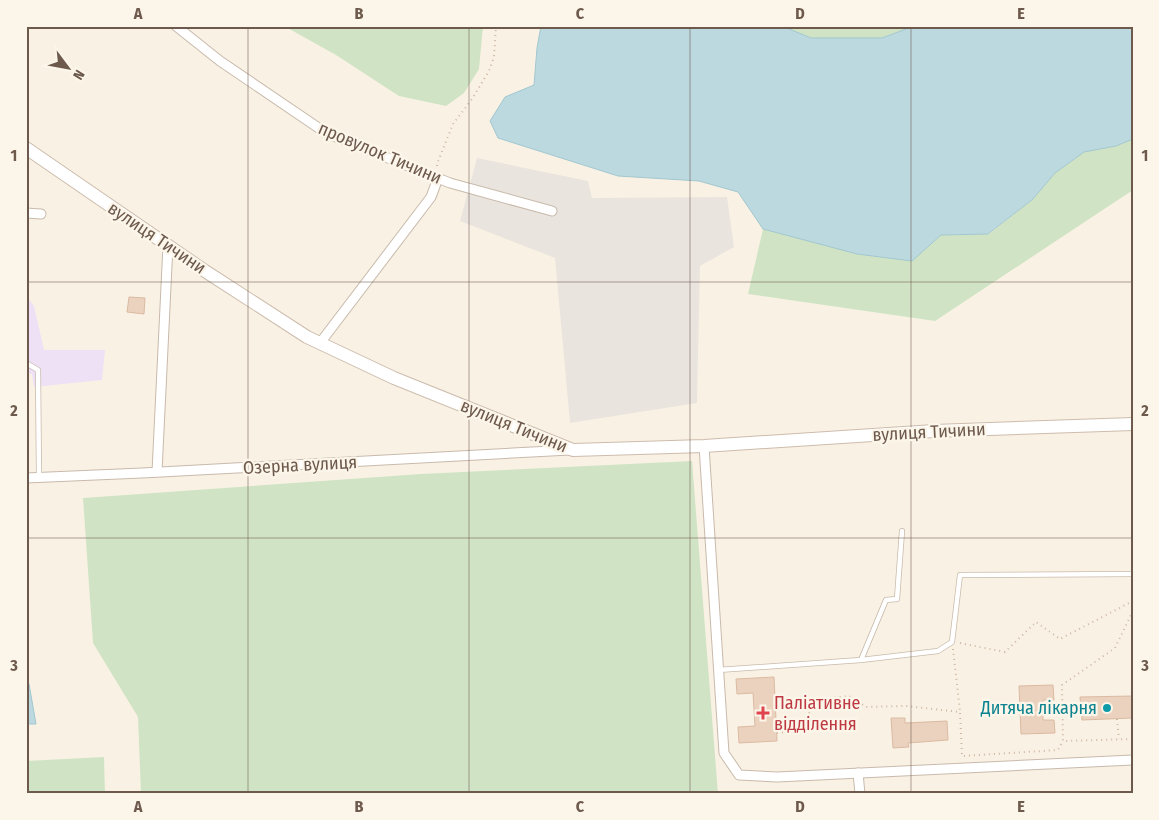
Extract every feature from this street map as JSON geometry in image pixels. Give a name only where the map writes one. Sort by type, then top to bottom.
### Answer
[{"type":"street","name":"провулок Тичини","points":[[176,26],[220,61],[326,133],[450,183],[552,211]]},
{"type":"street","name":"вулиця Тичини","points":[[26,148],[307,337],[394,378],[573,450],[704,446],[934,431],[1133,424]]},
{"type":"street","points":[[320,344],[432,197],[438,178]]},
{"type":"street","points":[[26,213],[41,214]]},
{"type":"street","points":[[157,472],[168,245]]},
{"type":"street","points":[[704,446],[724,753],[738,775],[777,777],[1133,760]]},
{"type":"street","name":"Озерна вулиця","points":[[26,478],[573,450]]},
{"type":"street","points":[[858,773],[860,794]]},
{"type":"lane","points":[[26,363],[38,370],[40,477]]},
{"type":"lane","points":[[861,660],[886,600],[897,599],[902,531]]},
{"type":"lane","points":[[718,670],[861,660],[938,651],[952,642],[960,575],[1133,574]]},
{"type":"path","points":[[438,178],[437,164],[454,124],[472,99],[489,70],[494,57],[496,26]]},
{"type":"path","points":[[1133,601],[1060,639],[1036,622],[1005,652],[952,642],[960,712],[962,756],[1058,750],[1062,741],[1062,685],[1115,648],[1133,611]]},
{"type":"path","points":[[775,704],[849,696],[866,707],[906,706],[960,712]]},
{"type":"path","points":[[777,732],[811,729],[808,701]]},
{"type":"path","points":[[1117,719],[1119,739]]},
{"type":"path","points":[[1062,741],[1133,739]]},
{"type":"shaded area","points":[[477,158],[588,181],[592,198],[727,197],[734,247],[700,266],[697,403],[570,423],[555,258],[460,221]]},
{"type":"shaded area","points":[[26,296],[34,306],[44,350],[105,350],[102,380],[34,387],[32,374],[26,373]]},
{"type":"green space","points":[[284,26],[483,26],[479,69],[464,93],[446,106],[399,96],[336,55]]},
{"type":"green space","points":[[782,26],[914,26],[882,38],[811,38]]},
{"type":"green space","points":[[1133,139],[1133,190],[935,321],[748,294],[763,229],[806,240],[912,260],[941,235],[989,234],[1033,199],[1055,173],[1084,152],[1116,146]]},
{"type":"green space","points":[[692,461],[718,794],[141,794],[138,717],[93,643],[83,498],[421,474]]},
{"type":"green space","points":[[104,757],[105,794],[26,794],[26,761]]},
{"type":"water","points":[[541,26],[782,26],[811,38],[882,38],[914,26],[1133,26],[1133,139],[1116,146],[1084,152],[1055,173],[1033,199],[988,234],[941,235],[912,261],[857,254],[763,229],[738,192],[699,181],[618,176],[498,138],[490,121],[505,97],[534,85]]},
{"type":"water","points":[[26,678],[29,684],[36,724],[26,724]]},
{"type":"building","points":[[129,297],[145,298],[144,314],[127,312]]},
{"type":"building","points":[[774,677],[777,741],[739,743],[738,727],[755,726],[753,693],[737,694],[736,679]]},
{"type":"building","points":[[1053,685],[1054,700],[1043,700],[1043,720],[1054,720],[1055,733],[1021,734],[1019,686]]},
{"type":"building","name":"Дитяча лікарня","points":[[1133,696],[1133,718],[1082,720],[1080,697]]},
{"type":"building","points":[[891,718],[905,718],[905,723],[947,721],[948,740],[908,743],[909,747],[893,748]]},
{"type":"place","name":"Дитяча лікарня","points":[[1107,708]]},
{"type":"place","name":"Паліативне відділення","points":[[763,713]]}]
